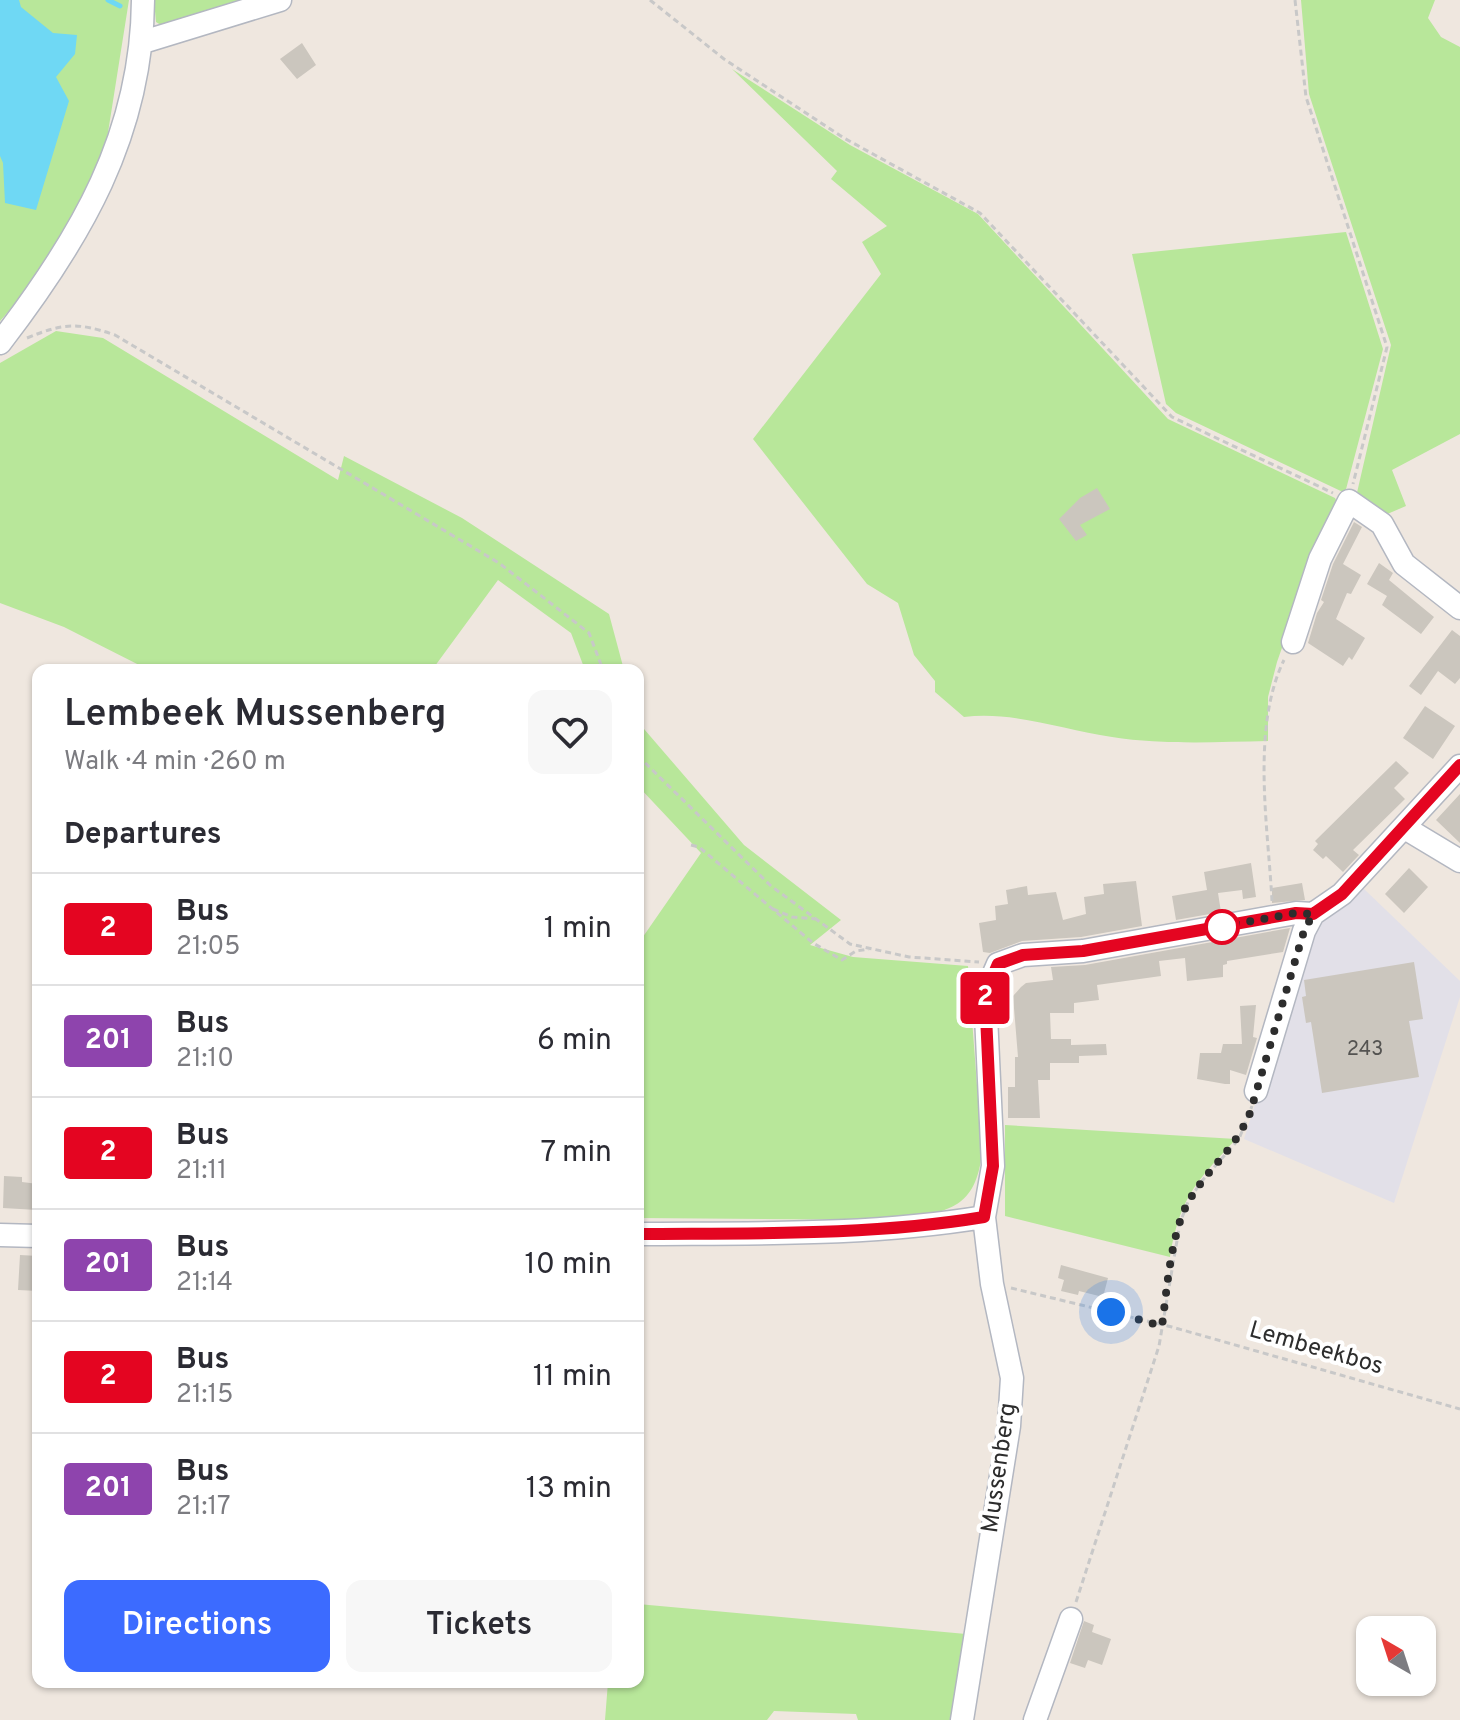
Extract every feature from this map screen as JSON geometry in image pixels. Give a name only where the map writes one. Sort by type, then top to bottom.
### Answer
[{"type":"street","points":[[10,342],[95,199],[128,108],[143,42],[143,0]]},
{"type":"street","points":[[143,42],[280,0]]},
{"type":"street","points":[[1293,642],[1324,549],[1349,501],[1382,524],[1404,564],[1460,608]]},
{"type":"street","points":[[1256,1091],[1304,931],[1313,914],[1342,894],[1460,766]]},
{"type":"street","points":[[1405,828],[1460,861]]},
{"type":"street","points":[[998,964],[1023,955],[1083,951],[1272,918],[1313,914]]},
{"type":"street","name":"Mussenberg","points":[[962,1720],[1009,1426],[1012,1378],[992,1284],[984,1217],[993,1166],[985,994],[998,964]]},
{"type":"street","points":[[644,1234],[863,1232],[923,1227],[984,1217]]},
{"type":"street","points":[[0,1235],[32,1236]]},
{"type":"street","points":[[1035,1720],[1071,1619]]},
{"type":"path","points":[[650,0],[724,59],[844,138],[980,213],[1172,417],[1349,501],[1387,347],[1306,97],[1295,0]]},
{"type":"path","points":[[10,342],[48,329],[81,324],[115,335],[499,563],[589,633],[601,664]]},
{"type":"path","points":[[1272,918],[1265,739],[1270,700],[1293,642]]},
{"type":"path","points":[[644,762],[771,886],[850,944],[909,957],[998,964]]},
{"type":"path","points":[[691,845],[699,847],[813,943],[842,960],[856,951],[873,949]]},
{"type":"path","points":[[770,907],[792,917],[816,919]]},
{"type":"path","points":[[1071,1619],[1159,1346],[1180,1223],[1188,1202],[1239,1139],[1256,1091]]},
{"type":"path","name":"Lembeekbos","points":[[992,1284],[1162,1326],[1460,1409]]},
{"type":"shaded area","points":[[1363,888],[1460,981],[1460,997],[1394,1203],[1244,1139],[1309,934]]},
{"type":"green space","points":[[0,0],[129,0],[103,164],[30,287],[0,321]]},
{"type":"green space","points":[[154,0],[246,0],[164,27],[156,22]]},
{"type":"green space","points":[[1301,0],[1435,0],[1428,18],[1441,37],[1460,47],[1460,434],[1392,470],[1406,506],[1385,515],[1356,497],[1391,345],[1309,94]]},
{"type":"green space","points":[[732,69],[850,145],[978,214],[1168,419],[1335,498],[1340,508],[1317,548],[1277,662],[1268,697],[1268,741],[1131,740],[1020,719],[964,717],[935,692],[935,681],[914,655],[898,603],[867,584],[753,439],[881,274],[862,242],[887,226],[831,179],[837,171]]},
{"type":"green space","points":[[1346,232],[1383,349],[1345,493],[1176,413],[1166,404],[1132,254]]},
{"type":"green space","points":[[56,331],[103,338],[338,480],[344,456],[462,518],[609,614],[622,664],[583,664],[571,633],[498,580],[436,664],[137,664],[64,627],[0,603],[0,363]]},
{"type":"green space","points":[[644,729],[744,845],[841,920],[810,945],[853,957],[968,966],[982,1152],[974,1185],[958,1204],[900,1220],[644,1218],[644,935],[701,853],[644,792]]},
{"type":"green space","points":[[1005,1125],[1236,1139],[1192,1192],[1179,1219],[1170,1257],[1005,1216]]},
{"type":"green space","points":[[644,1605],[966,1634],[953,1720],[858,1720],[856,1714],[774,1711],[767,1720],[605,1720],[608,1688],[644,1688]]},
{"type":"water","points":[[0,0],[19,0],[21,7],[53,33],[77,35],[75,54],[56,77],[69,101],[36,210],[5,203],[0,156]]},
{"type":"building","points":[[302,43],[316,65],[297,79],[280,59]]},
{"type":"building","points":[[1097,488],[1110,509],[1080,525],[1087,535],[1076,541],[1059,519],[1080,498]]},
{"type":"building","points":[[1354,522],[1362,527],[1343,564],[1361,575],[1351,594],[1347,593],[1336,619],[1365,638],[1352,660],[1349,657],[1343,666],[1308,643],[1317,613],[1324,602],[1321,600],[1333,564]]},
{"type":"building","points":[[1379,563],[1393,573],[1389,580],[1434,617],[1421,634],[1382,605],[1387,596],[1367,584]]},
{"type":"building","points":[[1452,630],[1460,636],[1460,678],[1455,684],[1438,671],[1421,695],[1409,686]]},
{"type":"building","points":[[1425,706],[1455,726],[1433,759],[1403,738]]},
{"type":"building","points":[[1396,761],[1409,773],[1394,788],[1405,799],[1353,850],[1359,855],[1343,872],[1326,856],[1323,859],[1313,850],[1318,844],[1315,841]]},
{"type":"building","points":[[1460,794],[1460,843],[1436,820]]},
{"type":"building","points":[[1251,863],[1256,897],[1243,899],[1242,890],[1218,893],[1221,912],[1176,920],[1172,896],[1207,890],[1204,872]]},
{"type":"building","points":[[1409,868],[1428,887],[1404,913],[1385,894]]},
{"type":"building","points":[[1136,881],[1142,926],[1081,937],[1022,941],[990,953],[983,952],[979,923],[996,920],[995,906],[1008,904],[1006,890],[1027,886],[1028,895],[1056,892],[1063,920],[1086,914],[1084,897],[1104,894],[1103,884]]},
{"type":"building","points":[[1302,883],[1305,900],[1272,903],[1272,888]]},
{"type":"building","points":[[1290,928],[1283,952],[1227,961],[1223,965],[1223,977],[1187,981],[1185,958],[1159,961],[1161,976],[1097,985],[1099,1000],[1074,1003],[1074,1013],[1050,1013],[1051,1039],[1071,1039],[1071,1045],[1106,1044],[1107,1055],[1079,1056],[1079,1063],[1050,1063],[1050,1080],[1038,1080],[1040,1118],[1008,1118],[1008,1087],[1015,1087],[1015,1057],[1018,1057],[1013,996],[1026,983],[1053,980],[1051,967],[1085,965]]},
{"type":"building","points":[[1414,962],[1423,1019],[1409,1021],[1419,1077],[1322,1093],[1311,1022],[1306,1023],[1302,997],[1306,996],[1304,980]]},
{"type":"building","points":[[1256,1005],[1253,1037],[1257,1038],[1246,1075],[1230,1070],[1230,1084],[1197,1079],[1200,1053],[1221,1053],[1223,1044],[1242,1044],[1240,1006]]},
{"type":"building","points":[[4,1176],[22,1177],[22,1182],[32,1183],[32,1210],[3,1208]]},
{"type":"building","points":[[20,1255],[32,1256],[32,1291],[18,1290]]},
{"type":"building","points":[[1061,1265],[1108,1278],[1103,1297],[1079,1291],[1078,1295],[1061,1291],[1064,1280],[1058,1278]]},
{"type":"building","points":[[1084,1621],[1094,1625],[1092,1632],[1111,1639],[1102,1665],[1088,1660],[1085,1668],[1070,1663]]},
{"type":"waterway","points":[[108,0],[120,6]]},
{"type":"bus line","name":"2","points":[[644,1234],[863,1232],[923,1227],[984,1217],[993,1166],[985,994],[998,964],[1023,955],[1083,951],[1296,913],[1313,914],[1342,894],[1460,765]]},
{"type":"route","points":[[1111,1312],[1162,1326],[1180,1223],[1188,1202],[1201,1182],[1239,1139],[1250,1113],[1304,931],[1313,914],[1296,913],[1218,927],[1222,927]]}]
